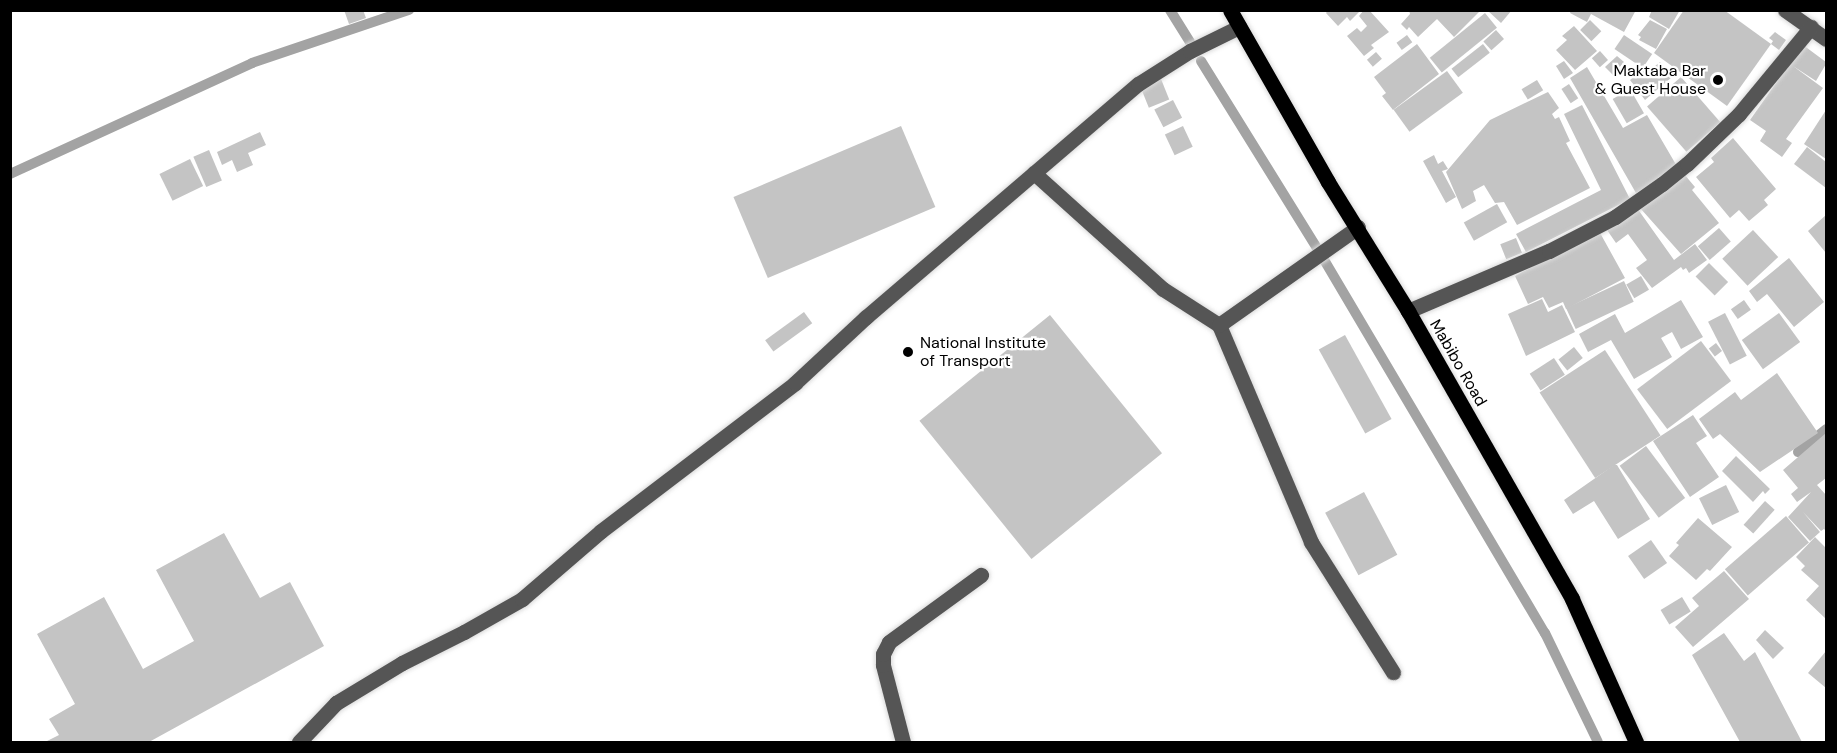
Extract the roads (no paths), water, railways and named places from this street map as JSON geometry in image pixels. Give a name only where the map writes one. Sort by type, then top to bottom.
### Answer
[{"type":"main road","name":"Mabibo Road","points":[[1230,10],[1328,182],[1408,311],[1572,599],[1636,742]]},
{"type":"street","points":[[1785,10],[1827,39]]},
{"type":"street","points":[[299,742],[336,703],[402,663],[464,632],[522,599],[601,531],[795,383],[866,317],[1138,84],[1190,51],[1239,27]]},
{"type":"street","points":[[1408,311],[1549,251],[1615,217],[1662,184],[1687,164],[1738,114],[1811,27]]},
{"type":"street","points":[[1034,173],[1163,289],[1219,325],[1311,542],[1393,672]]},
{"type":"street","points":[[1219,325],[1358,227]]},
{"type":"street","points":[[903,742],[884,665],[884,654],[889,642],[981,575]]},
{"type":"waterway","points":[[10,174],[252,63],[409,10]]},
{"type":"waterway","points":[[1170,10],[1190,42]]},
{"type":"waterway","points":[[1201,61],[1320,253],[1545,633],[1598,742]]},
{"type":"waterway","points":[[1798,452],[1826,429]]},
{"type":"place","name":"Maktaba Bar & Guest House","points":[[1718,80]]},
{"type":"place","name":"National Institute of Transport","points":[[908,352]]}]
